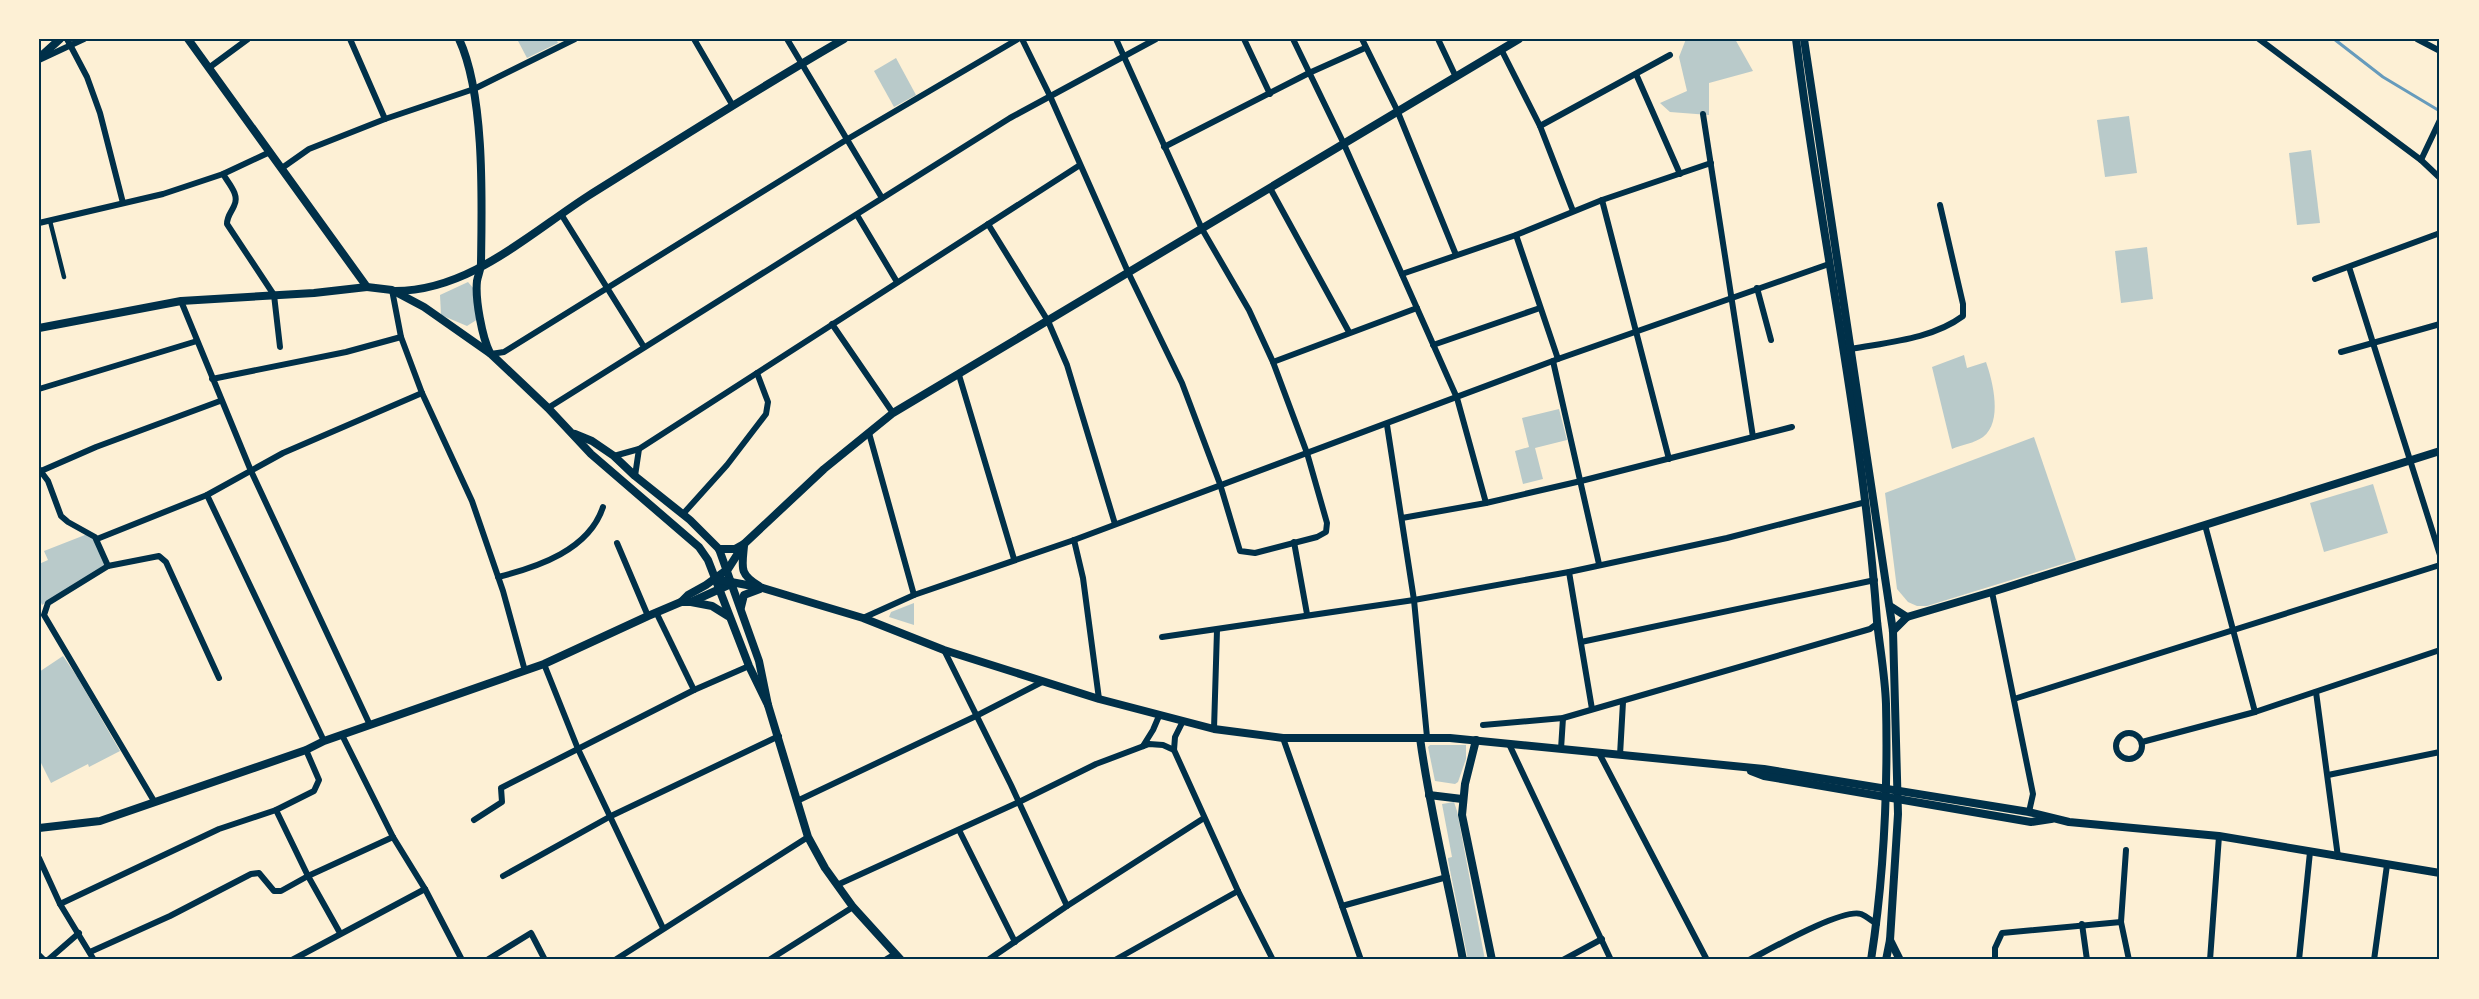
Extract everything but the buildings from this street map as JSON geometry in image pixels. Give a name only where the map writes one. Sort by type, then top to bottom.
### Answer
[{"type":"main road","points":[[188,39],[367,287],[392,291],[427,288],[458,279],[481,267],[561,214],[844,39]]},
{"type":"main road","points":[[1797,39],[1807,120],[1866,502],[1886,703],[1886,793],[1877,924],[1871,960]]},
{"type":"main road","points":[[1804,39],[1893,631],[1898,795],[1890,940],[1886,960]]},
{"type":"main road","points":[[1807,120],[1817,118]]},
{"type":"main road","points":[[392,291],[424,307],[491,354],[548,408],[591,454],[699,547],[708,560],[728,616],[768,705],[808,837],[825,868],[853,907],[898,957]]},
{"type":"main road","points":[[572,433],[592,441],[614,456],[683,514],[719,549],[759,661],[768,705]]},
{"type":"main road","points":[[719,549],[735,549],[744,544]]},
{"type":"main road","points":[[715,579],[763,588],[863,618],[944,650],[1042,682],[1159,716],[1214,729],[1283,738],[1424,737],[1764,769],[2031,822],[2055,819]]},
{"type":"main road","points":[[741,610],[744,595],[763,588]]},
{"type":"main road","points":[[691,602],[712,606],[728,616]]},
{"type":"main road","points":[[1898,795],[2030,812],[2055,819],[2126,829],[2219,836],[2440,873]]},
{"type":"street","points":[[39,59],[60,39]]},
{"type":"street","points":[[67,39],[87,77],[100,113],[123,203]]},
{"type":"street","points":[[39,59],[84,39]]},
{"type":"street","points":[[210,67],[248,39]]},
{"type":"street","points":[[350,39],[385,119]]},
{"type":"street","points":[[459,39],[474,89],[480,165],[481,267],[477,281],[484,340],[491,354],[504,352],[846,140],[1020,39],[1050,96],[1128,272],[1182,383],[1220,484],[1239,549],[1243,553],[1255,553],[1323,534],[1327,529],[1326,520],[1306,453],[1273,362],[1249,310],[1202,229],[1116,39]]},
{"type":"street","points":[[282,168],[309,149],[385,119],[474,89],[575,39]]},
{"type":"street","points":[[694,39],[733,106]]},
{"type":"street","points":[[787,39],[882,198]]},
{"type":"street","points":[[548,408],[959,149],[1050,96],[1156,39]]},
{"type":"street","points":[[1244,39],[1270,94]]},
{"type":"street","points":[[1293,39],[1343,142],[1457,398],[1486,503]]},
{"type":"street","points":[[1362,39],[1397,111],[1456,255]]},
{"type":"street","points":[[1438,39],[1455,75]]},
{"type":"street","points":[[681,603],[688,595],[728,569],[744,544],[824,469],[893,413],[1455,75],[1519,39]]},
{"type":"street","points":[[2259,39],[2421,160],[2440,178]]},
{"type":"street","points":[[2417,39],[2440,51]]},
{"type":"street","points":[[1164,147],[1309,73],[1365,48]]},
{"type":"street","points":[[1502,49],[1540,126],[1573,211]]},
{"type":"street","points":[[1540,126],[1670,55]]},
{"type":"street","points":[[1636,74],[1680,174]]},
{"type":"street","points":[[1703,114],[1753,437]]},
{"type":"street","points":[[2421,160],[2440,120]]},
{"type":"street","points":[[39,223],[163,194],[223,174],[270,152]]},
{"type":"street","points":[[1402,274],[1516,235],[1602,200],[1711,163]]},
{"type":"street","points":[[614,456],[639,449],[1080,165]]},
{"type":"street","points":[[223,174],[236,195],[236,204],[227,217],[227,224],[274,295],[280,347]]},
{"type":"street","points":[[1270,188],[1349,332]]},
{"type":"street","points":[[1602,200],[1634,333],[1669,459]]},
{"type":"street","points":[[1851,349],[1910,339],[1964,316],[1964,304],[1940,205]]},
{"type":"street","points":[[561,214],[644,346]]},
{"type":"street","points":[[857,215],[897,282]]},
{"type":"street","points":[[50,221],[64,277]]},
{"type":"street","points":[[988,224],[1048,321],[1067,365],[1115,524]]},
{"type":"street","points":[[2315,279],[2440,234]]},
{"type":"street","points":[[1516,235],[1556,360],[1599,564]]},
{"type":"street","points":[[863,618],[914,595],[1074,540],[1556,360],[1829,264]]},
{"type":"street","points":[[2349,267],[2440,555]]},
{"type":"street","points":[[39,328],[181,301],[367,287]]},
{"type":"street","points":[[1757,288],[1771,340]]},
{"type":"street","points":[[392,291],[401,337],[422,393],[472,501],[498,577],[525,671]]},
{"type":"street","points":[[181,301],[220,401],[251,471],[370,725]]},
{"type":"street","points":[[1273,362],[1417,308]]},
{"type":"street","points":[[1433,345],[1540,308]]},
{"type":"street","points":[[832,324],[893,413]]},
{"type":"street","points":[[2341,352],[2440,324]]},
{"type":"street","points":[[212,379],[346,352],[401,337]]},
{"type":"street","points":[[39,389],[197,341]]},
{"type":"street","points":[[683,514],[727,465],[766,414],[768,402],[757,373]]},
{"type":"street","points":[[959,375],[1014,559]]},
{"type":"street","points":[[97,539],[207,495],[283,453],[422,393]]},
{"type":"street","points":[[108,567],[97,539],[64,520],[48,481],[40,469],[220,401]]},
{"type":"street","points":[[1386,425],[1414,600],[1429,795],[1463,960]]},
{"type":"street","points":[[1402,518],[1486,503],[1792,428]]},
{"type":"street","points":[[869,433],[914,595]]},
{"type":"street","points":[[635,476],[639,449]]},
{"type":"street","points":[[1893,631],[1907,616],[1992,592],[2440,452]]},
{"type":"street","points":[[207,495],[286,666],[324,741]]},
{"type":"street","points":[[1162,637],[1414,600],[1569,572],[1727,538],[1866,502]]},
{"type":"street","points":[[498,577],[516,573],[571,549],[600,517],[603,507]]},
{"type":"street","points":[[2205,525],[2255,712]]},
{"type":"street","points":[[1074,540],[1083,578],[1098,699]]},
{"type":"street","points":[[1294,542],[1307,614]]},
{"type":"street","points":[[617,543],[652,614],[694,690]]},
{"type":"street","points":[[744,544],[742,571],[746,578],[763,588]]},
{"type":"street","points":[[39,607],[108,567],[154,556],[163,558],[219,678]]},
{"type":"street","points":[[2014,699],[2440,565]]},
{"type":"street","points":[[1569,572],[1592,709]]},
{"type":"street","points":[[1581,642],[1875,580]]},
{"type":"street","points":[[42,826],[100,821],[306,750],[324,741],[544,664],[652,614],[681,603],[691,602],[733,583]]},
{"type":"street","points":[[1992,592],[2033,794],[2030,812]]},
{"type":"street","points":[[48,603],[44,615],[154,801]]},
{"type":"street","points":[[1890,606],[1907,616]]},
{"type":"street","points":[[1483,725],[1563,718],[1870,629],[1878,623]]},
{"type":"street","points":[[1214,729],[1217,630]]},
{"type":"street","points":[[944,650],[1067,906]]},
{"type":"street","points":[[2142,742],[2255,712],[2440,650]]},
{"type":"street","points":[[544,664],[578,749],[663,928]]},
{"type":"street","points":[[474,820],[502,802],[501,788],[694,690],[749,666]]},
{"type":"street","points":[[797,801],[1042,682]]},
{"type":"street","points":[[2316,692],[2338,857]]},
{"type":"street","points":[[1620,755],[1623,702]]},
{"type":"street","points":[[1143,746],[1159,716]]},
{"type":"street","points":[[1561,749],[1563,718]]},
{"type":"street","points":[[1183,722],[1175,737],[1173,750],[1238,891],[1273,960]]},
{"type":"street","points":[[2125,733],[2137,735],[2142,742],[2139,754],[2132,759],[2121,756],[2116,750],[2116,741],[2125,733]]},
{"type":"street","points":[[342,735],[393,837],[425,889],[462,960]]},
{"type":"street","points":[[502,876],[611,816],[779,736]]},
{"type":"street","points":[[1283,738],[1361,960]]},
{"type":"street","points":[[1476,741],[1462,799],[1462,815],[1491,960]]},
{"type":"street","points":[[1509,744],[1611,960]]},
{"type":"street","points":[[837,885],[1019,802],[1096,764],[1143,746],[1163,745],[1173,750]]},
{"type":"street","points":[[60,904],[219,829],[276,810],[314,791],[319,780],[306,750]]},
{"type":"street","points":[[2328,775],[2440,752]]},
{"type":"street","points":[[1599,753],[1707,960]]},
{"type":"street","points":[[1429,795],[1462,799]]},
{"type":"street","points":[[276,810],[308,876],[340,933]]},
{"type":"street","points":[[988,960],[1204,818]]},
{"type":"street","points":[[959,830],[1015,942]]},
{"type":"street","points":[[2210,960],[2219,836]]},
{"type":"street","points":[[90,952],[170,916],[251,874],[259,873],[274,891],[281,891],[393,837]]},
{"type":"street","points":[[615,960],[808,837]]},
{"type":"street","points":[[2126,850],[2121,922],[2129,960]]},
{"type":"street","points":[[2299,960],[2310,852]]},
{"type":"street","points":[[39,858],[60,904],[94,960]]},
{"type":"street","points":[[2374,960],[2387,865]]},
{"type":"street","points":[[1342,906],[1447,877]]},
{"type":"street","points":[[292,960],[300,958],[340,933],[425,889]]},
{"type":"street","points":[[1115,960],[1238,891]]},
{"type":"street","points":[[770,960],[853,907]]},
{"type":"street","points":[[1749,960],[1834,918],[1850,913],[1861,914],[1877,924]]},
{"type":"street","points":[[1995,960],[1995,948],[2002,933],[2121,922]]},
{"type":"street","points":[[2082,924],[2087,960]]},
{"type":"street","points":[[48,960],[79,933]]},
{"type":"street","points":[[486,960],[531,933],[545,960]]},
{"type":"street","points":[[1563,960],[1602,939]]},
{"type":"street","points":[[1890,940],[1900,960]]},
{"type":"street","points":[[39,955],[44,960]]},
{"type":"street","points":[[885,960],[898,957]]},
{"type":"shaded area","points":[[517,39],[556,39],[558,43],[527,58]]},
{"type":"shaded area","points":[[1686,39],[1735,39],[1753,71],[1709,83],[1709,115],[1670,112],[1660,103],[1687,91],[1679,57]]},
{"type":"shaded area","points":[[896,58],[916,95],[894,107],[874,71]]},
{"type":"shaded area","points":[[2129,116],[2137,173],[2105,177],[2097,120]]},
{"type":"shaded area","points":[[2311,150],[2320,223],[2297,225],[2289,153]]},
{"type":"shaded area","points":[[2147,247],[2153,299],[2121,303],[2115,251]]},
{"type":"shaded area","points":[[468,282],[474,289],[478,319],[467,326],[441,315],[440,295]]},
{"type":"shaded area","points":[[1964,355],[1967,368],[1986,362],[1995,401],[1995,412],[1993,422],[1983,437],[1952,449],[1932,367]]},
{"type":"shaded area","points":[[1559,409],[1567,440],[1535,448],[1543,479],[1523,484],[1515,451],[1529,447],[1522,418]]},
{"type":"shaded area","points":[[2034,437],[2076,560],[1927,606],[1917,606],[1908,602],[1897,589],[1885,493]]},
{"type":"shaded area","points":[[2373,484],[2388,533],[2324,552],[2310,503]]},
{"type":"shaded area","points":[[90,533],[108,566],[42,605],[39,598],[39,564],[48,560],[44,551]]},
{"type":"shaded area","points":[[914,603],[914,625],[889,617],[891,612]]},
{"type":"shaded area","points":[[63,656],[120,751],[51,783],[39,759],[39,672]]},
{"type":"shaded area","points":[[1430,745],[1466,745],[1466,759],[1458,782],[1455,784],[1435,781],[1428,747]]},
{"type":"shaded area","points":[[1454,802],[1485,960],[1468,960],[1448,860],[1452,857],[1442,804]]},
{"type":"waterway","points":[[2334,39],[2383,77],[2438,110]]}]
